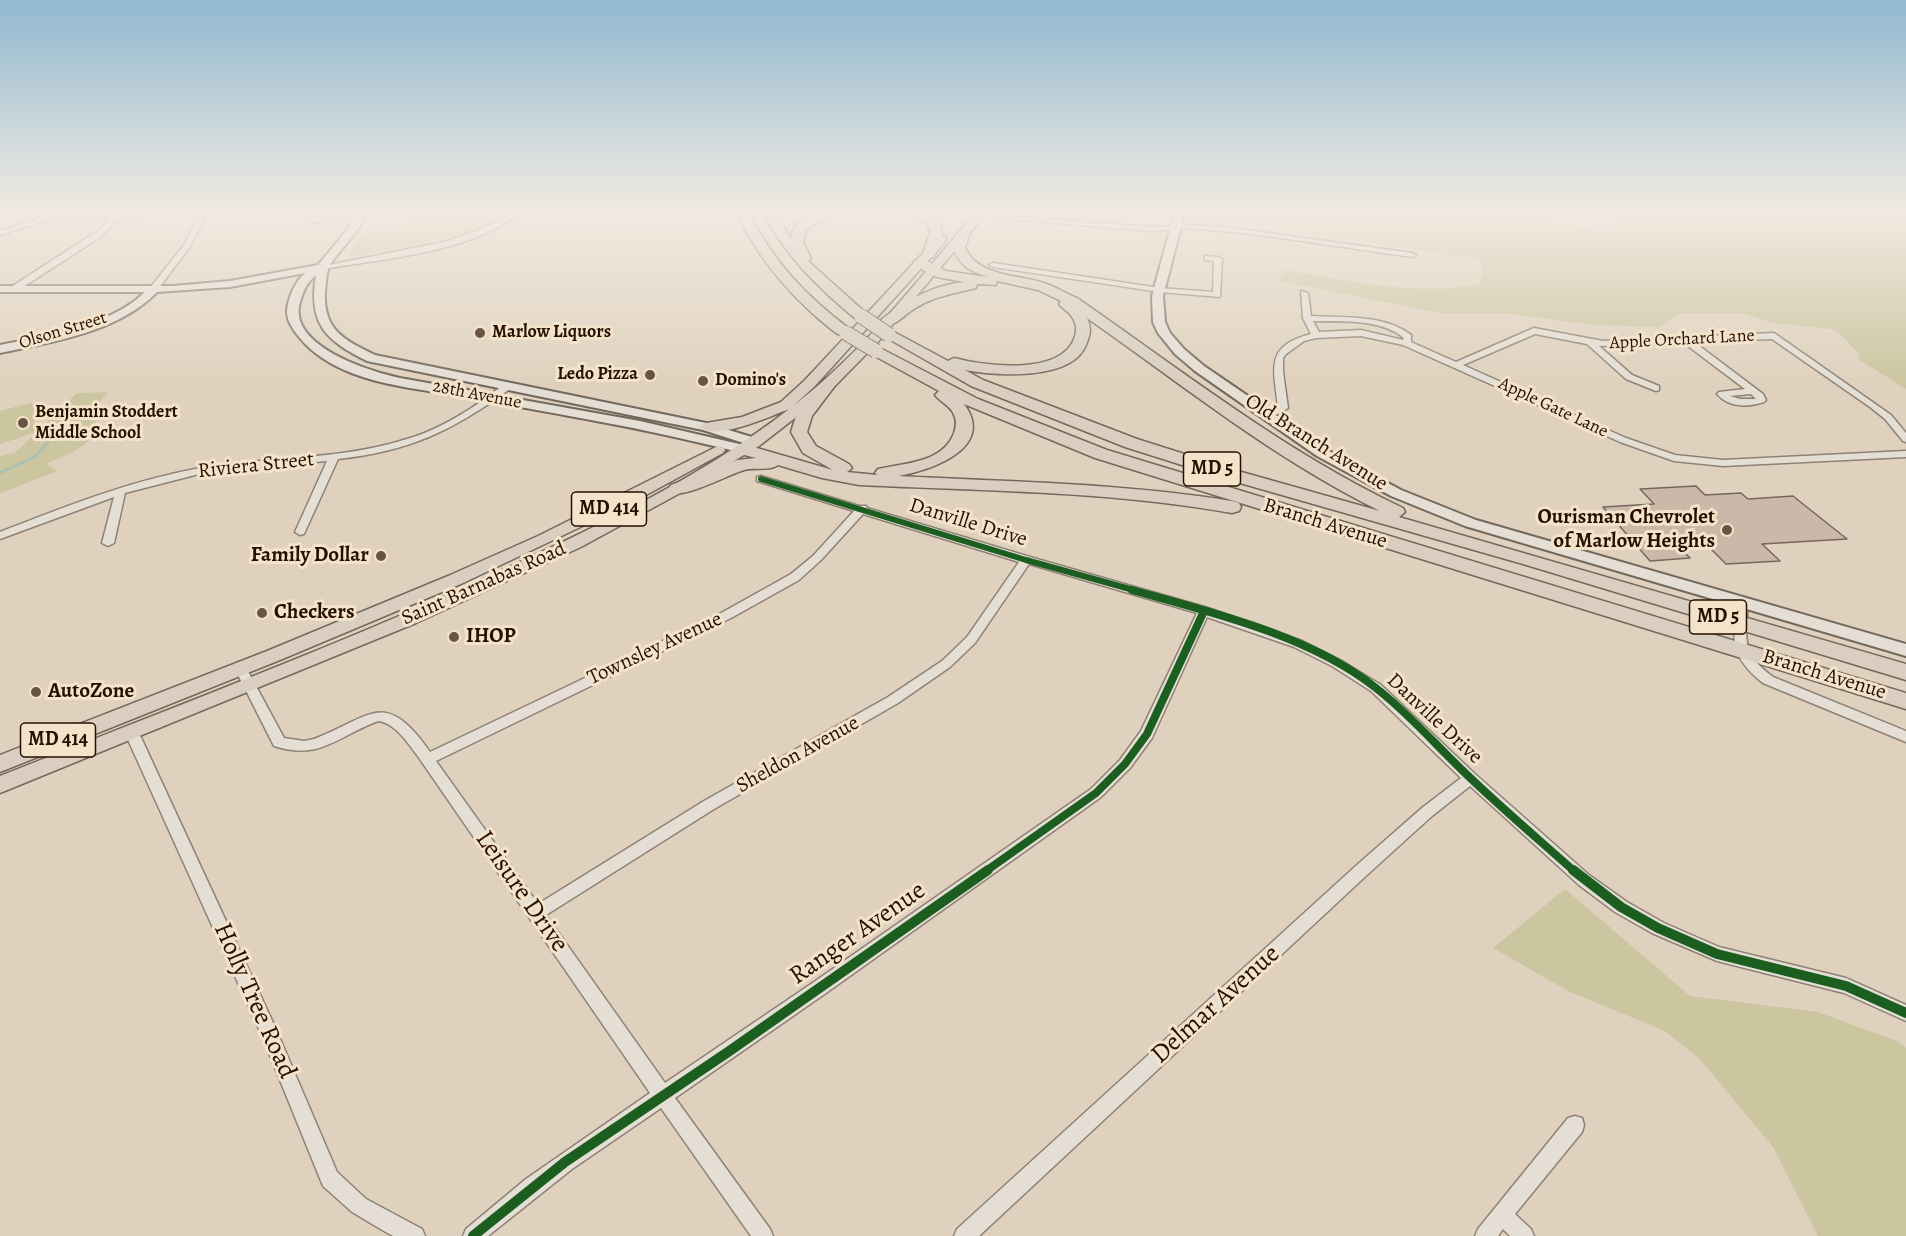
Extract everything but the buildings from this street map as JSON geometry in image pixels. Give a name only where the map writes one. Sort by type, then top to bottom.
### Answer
[{"type":"highway","name":"Branch Avenue","points":[[776,269],[819,314],[893,362],[972,402],[1101,454],[1906,700]]},
{"type":"highway","name":"Branch Avenue","points":[[808,269],[861,316],[888,328],[906,345],[987,388],[1131,443],[1350,510],[1530,560],[1906,672]]},
{"type":"highway","points":[[813,269],[821,282]]},
{"type":"highway","points":[[906,345],[966,367],[1007,371],[1033,368],[1068,356],[1078,348],[1083,338],[1084,328],[1073,309],[1046,294],[1016,286],[942,274],[935,269]]},
{"type":"highway","points":[[978,269],[990,274],[1042,287],[1072,301],[1274,444],[1329,480],[1425,524],[1530,560]]},
{"type":"highway","points":[[888,328],[918,298],[944,289],[983,284],[1016,286]]},
{"type":"highway","points":[[741,444],[852,471],[883,473],[904,471],[945,455],[957,444],[963,432],[965,421],[961,410],[893,362]]},
{"type":"highway","points":[[826,387],[804,416],[799,432],[809,449],[831,463],[852,471]]},
{"type":"highway","points":[[741,444],[795,464],[859,480],[1170,497],[1273,515],[1439,558]]},
{"type":"highway","points":[[677,489],[743,464],[764,462],[795,464]]},
{"type":"main road","name":"Saint Barnabas Road","points":[[0,785],[131,731],[244,675],[548,539],[741,444],[810,383],[921,269]]},
{"type":"main road","name":"Saint Barnabas Road","points":[[0,764],[244,675],[410,619],[525,567],[677,489],[826,387],[888,328],[923,269]]},
{"type":"main road","points":[[706,427],[736,425],[786,405]]},
{"type":"street","points":[[14,289],[45,269]]},
{"type":"street","points":[[153,290],[170,269]]},
{"type":"street","points":[[0,289],[153,290],[230,284],[314,269]]},
{"type":"street","name":"28th Avenue","points":[[320,269],[306,278],[294,300],[291,313],[300,332],[314,346],[338,360],[382,377],[741,444]]},
{"type":"street","name":"28th Avenue","points":[[323,269],[318,311],[324,325],[340,342],[371,358],[706,427],[741,444]]},
{"type":"street","points":[[1018,269],[1160,290],[1217,295],[1218,269]]},
{"type":"street","name":"Old Branch Avenue","points":[[1166,269],[1157,311],[1160,324],[1170,340],[1184,355],[1319,451],[1368,479],[1422,505],[1510,537],[1906,650]]},
{"type":"street","points":[[287,274],[306,278]]},
{"type":"street","name":"Olson Street","points":[[0,349],[87,327],[135,306],[153,290]]},
{"type":"street","points":[[1304,293],[1307,318],[1316,335]]},
{"type":"street","points":[[1307,318],[1390,325],[1405,332],[1408,337],[1406,343]]},
{"type":"street","name":"Apple Orchard Lane","points":[[1456,365],[1534,331],[1557,334],[1591,343],[1617,344],[1774,336],[1873,405],[1888,417],[1906,439]]},
{"type":"street","name":"Apple Gate Lane","points":[[1268,416],[1283,408],[1279,372],[1282,352],[1301,339],[1316,335],[1361,333],[1406,343],[1631,444],[1674,458],[1723,463],[1906,454]]},
{"type":"street","points":[[1686,340],[1753,391]]},
{"type":"street","points":[[1591,343],[1629,377],[1656,388]]},
{"type":"street","name":"Riviera Street","points":[[0,536],[121,490],[160,479],[225,467],[334,457],[386,448],[449,425],[507,387]]},
{"type":"street","points":[[300,532],[334,457]]},
{"type":"street","name":"Danville Drive","points":[[761,479],[1026,560],[1204,611],[1287,640],[1336,663],[1376,688],[1470,778],[1584,880],[1621,907],[1658,928],[1717,954],[1846,986],[1906,1013]]},
{"type":"street","points":[[108,543],[121,490]]},
{"type":"street","name":"Townsley Avenue","points":[[427,759],[775,590],[817,558],[862,508]]},
{"type":"street","name":"Sheldon Avenue","points":[[536,913],[709,805],[861,720],[931,675],[971,640],[1026,560]]},
{"type":"street","points":[[1742,602],[1740,648],[1746,661],[1768,680],[1906,737]]},
{"type":"street","name":"Ranger Avenue","points":[[473,1236],[508,1206],[573,1158],[1096,793],[1125,764],[1147,734],[1204,611]]},
{"type":"street","name":"Leisure Drive","points":[[244,675],[279,742],[288,746],[310,746],[367,719],[385,716],[399,724],[427,759],[662,1097],[763,1236]]},
{"type":"street","name":"Holly Tree Road","points":[[131,731],[250,992],[330,1179],[346,1197],[373,1216],[415,1236]]},
{"type":"street","name":"Delmar Avenue","points":[[964,1236],[1363,869],[1427,812],[1470,778]]},
{"type":"street","points":[[1485,1236],[1575,1125]]},
{"type":"street","points":[[1502,1215],[1524,1236]]},
{"type":"shaded area","points":[[1906,269],[1906,389],[1860,360],[1858,353],[1832,329],[1772,323],[1742,313],[1679,314],[1660,327],[1593,325],[1512,314],[1445,314],[1279,281],[1285,270],[1382,286],[1455,288],[1479,284],[1484,270]]},
{"type":"shaded area","points":[[108,392],[98,407],[94,430],[86,443],[74,452],[46,464],[58,471],[0,493],[0,456],[15,453],[77,393]]},
{"type":"shaded area","points":[[30,403],[35,404],[34,433],[0,444],[0,411]]},
{"type":"shaded area","points":[[1565,889],[1690,996],[1818,1012],[1899,1042],[1906,1048],[1906,1236],[1818,1236],[1773,1147],[1700,1059],[1665,1031],[1570,992],[1493,948]]},
{"type":"waterway","points":[[0,473],[36,456],[78,407]]},
{"type":"cycle path","points":[[761,479],[1026,560],[1158,597],[1298,644],[1336,663],[1376,688],[1470,778],[1584,880],[1621,907],[1658,928],[1717,954],[1846,986],[1906,1013]]},
{"type":"cycle path","points":[[473,1236],[565,1162],[774,1020],[1096,793],[1125,764],[1147,734],[1204,611]]},
{"type":"place","name":"Marlow Liquors","points":[[480,333]]},
{"type":"place","name":"Ledo Pizza","points":[[650,375]]},
{"type":"place","name":"Domino's","points":[[703,381]]},
{"type":"place","name":"Benjamin Stoddert Middle School","points":[[23,423]]},
{"type":"place","name":"Ourisman Chevrolet of Marlow Heights","points":[[1727,530]]},
{"type":"place","name":"Family Dollar","points":[[381,556]]},
{"type":"place","name":"Checkers","points":[[262,613]]},
{"type":"place","name":"IHOP","points":[[454,637]]},
{"type":"place","name":"AutoZone","points":[[36,692]]}]
